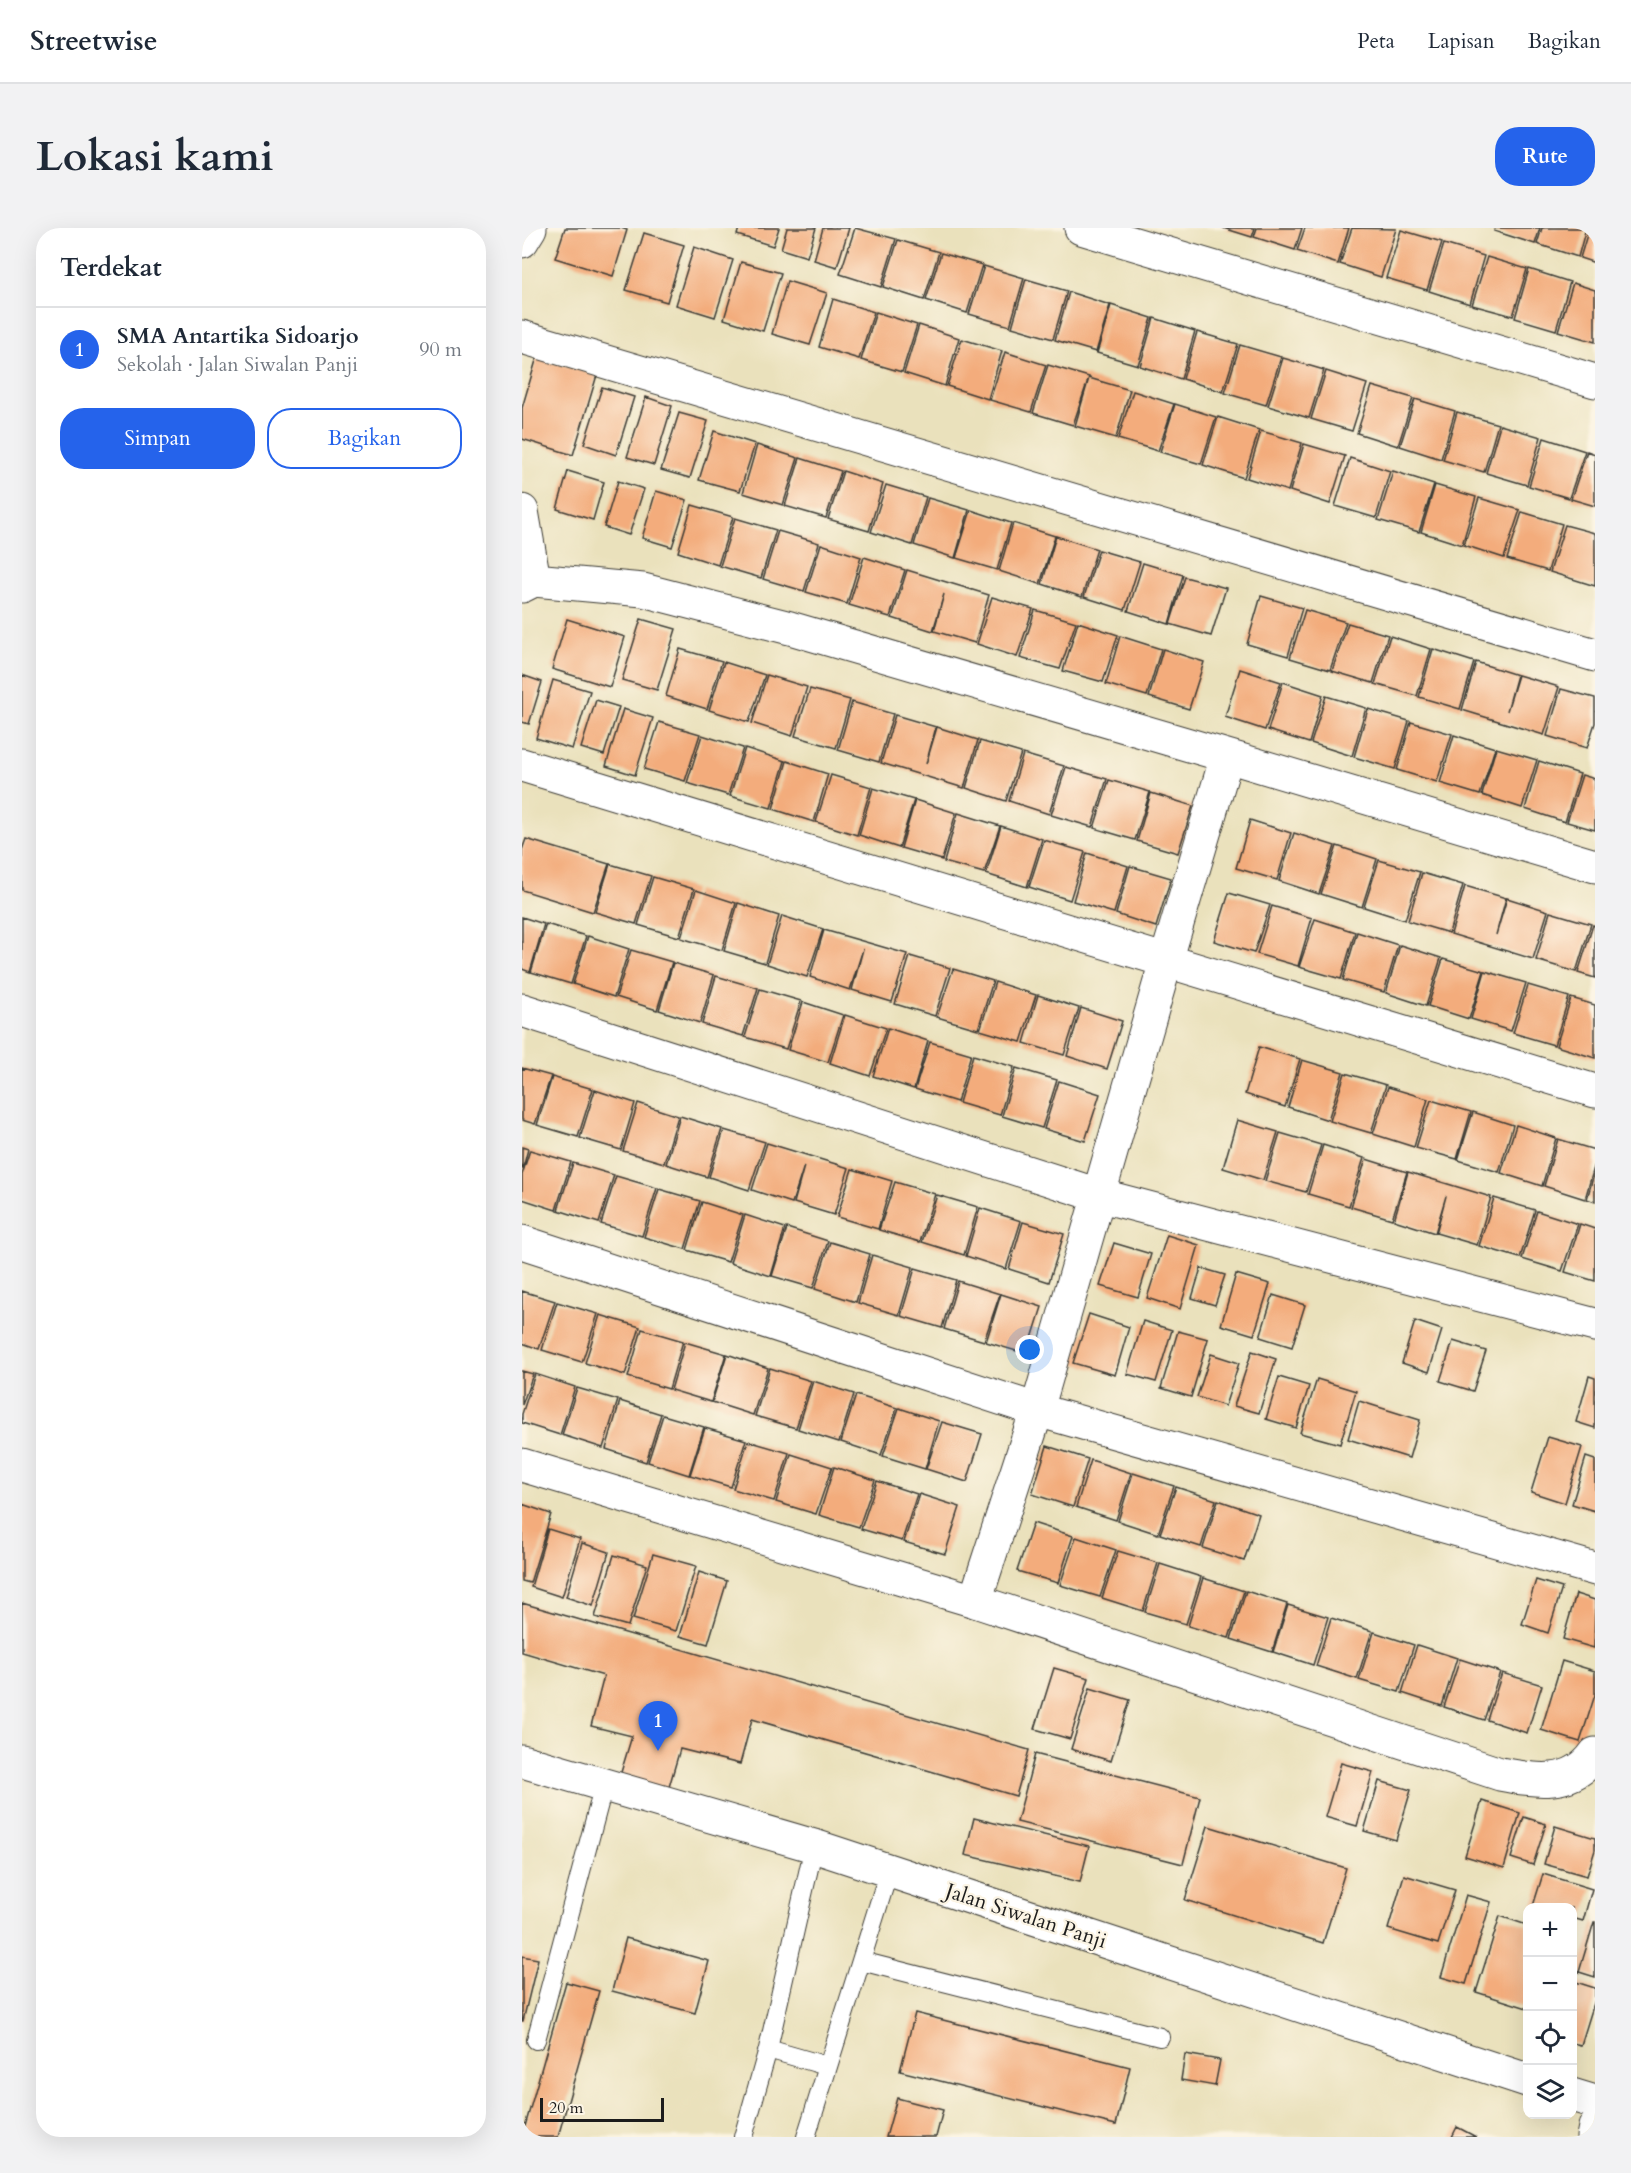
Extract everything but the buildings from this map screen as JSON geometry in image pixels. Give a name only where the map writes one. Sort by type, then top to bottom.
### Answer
[{"type":"street","points":[[522,241],[530,228]]},
{"type":"street","points":[[1081,228],[1595,381]]},
{"type":"street","points":[[522,337],[1595,655]]},
{"type":"street","points":[[522,511],[528,583],[643,590],[790,628],[1595,866]]},
{"type":"street","points":[[975,1601],[1037,1410],[1227,756]]},
{"type":"street","points":[[522,765],[1595,1091]]},
{"type":"street","points":[[522,1010],[1098,1195],[1595,1325]]},
{"type":"street","points":[[522,1242],[1037,1410],[1595,1569]]},
{"type":"street","points":[[522,1465],[975,1601],[1500,1774],[1528,1779],[1564,1778],[1586,1767],[1595,1754]]},
{"type":"street","name":"Jalan Siwalan Panji","points":[[522,1761],[814,1846],[1523,2079]]},
{"type":"street","points":[[1577,2097],[1595,2102]]},
{"type":"street","points":[[1593,2137],[1595,2127]]},
{"type":"lane","points":[[536,2040],[604,1785]]},
{"type":"lane","points":[[743,2137],[768,2049],[814,1846]]},
{"type":"lane","points":[[806,2137],[889,1871]]},
{"type":"lane","points":[[861,1961],[1160,2037]]},
{"type":"lane","points":[[768,2049],[827,2066]]},
{"type":"place","name":"SMA Antartika Sidoarjo","points":[[658,1751]]}]
